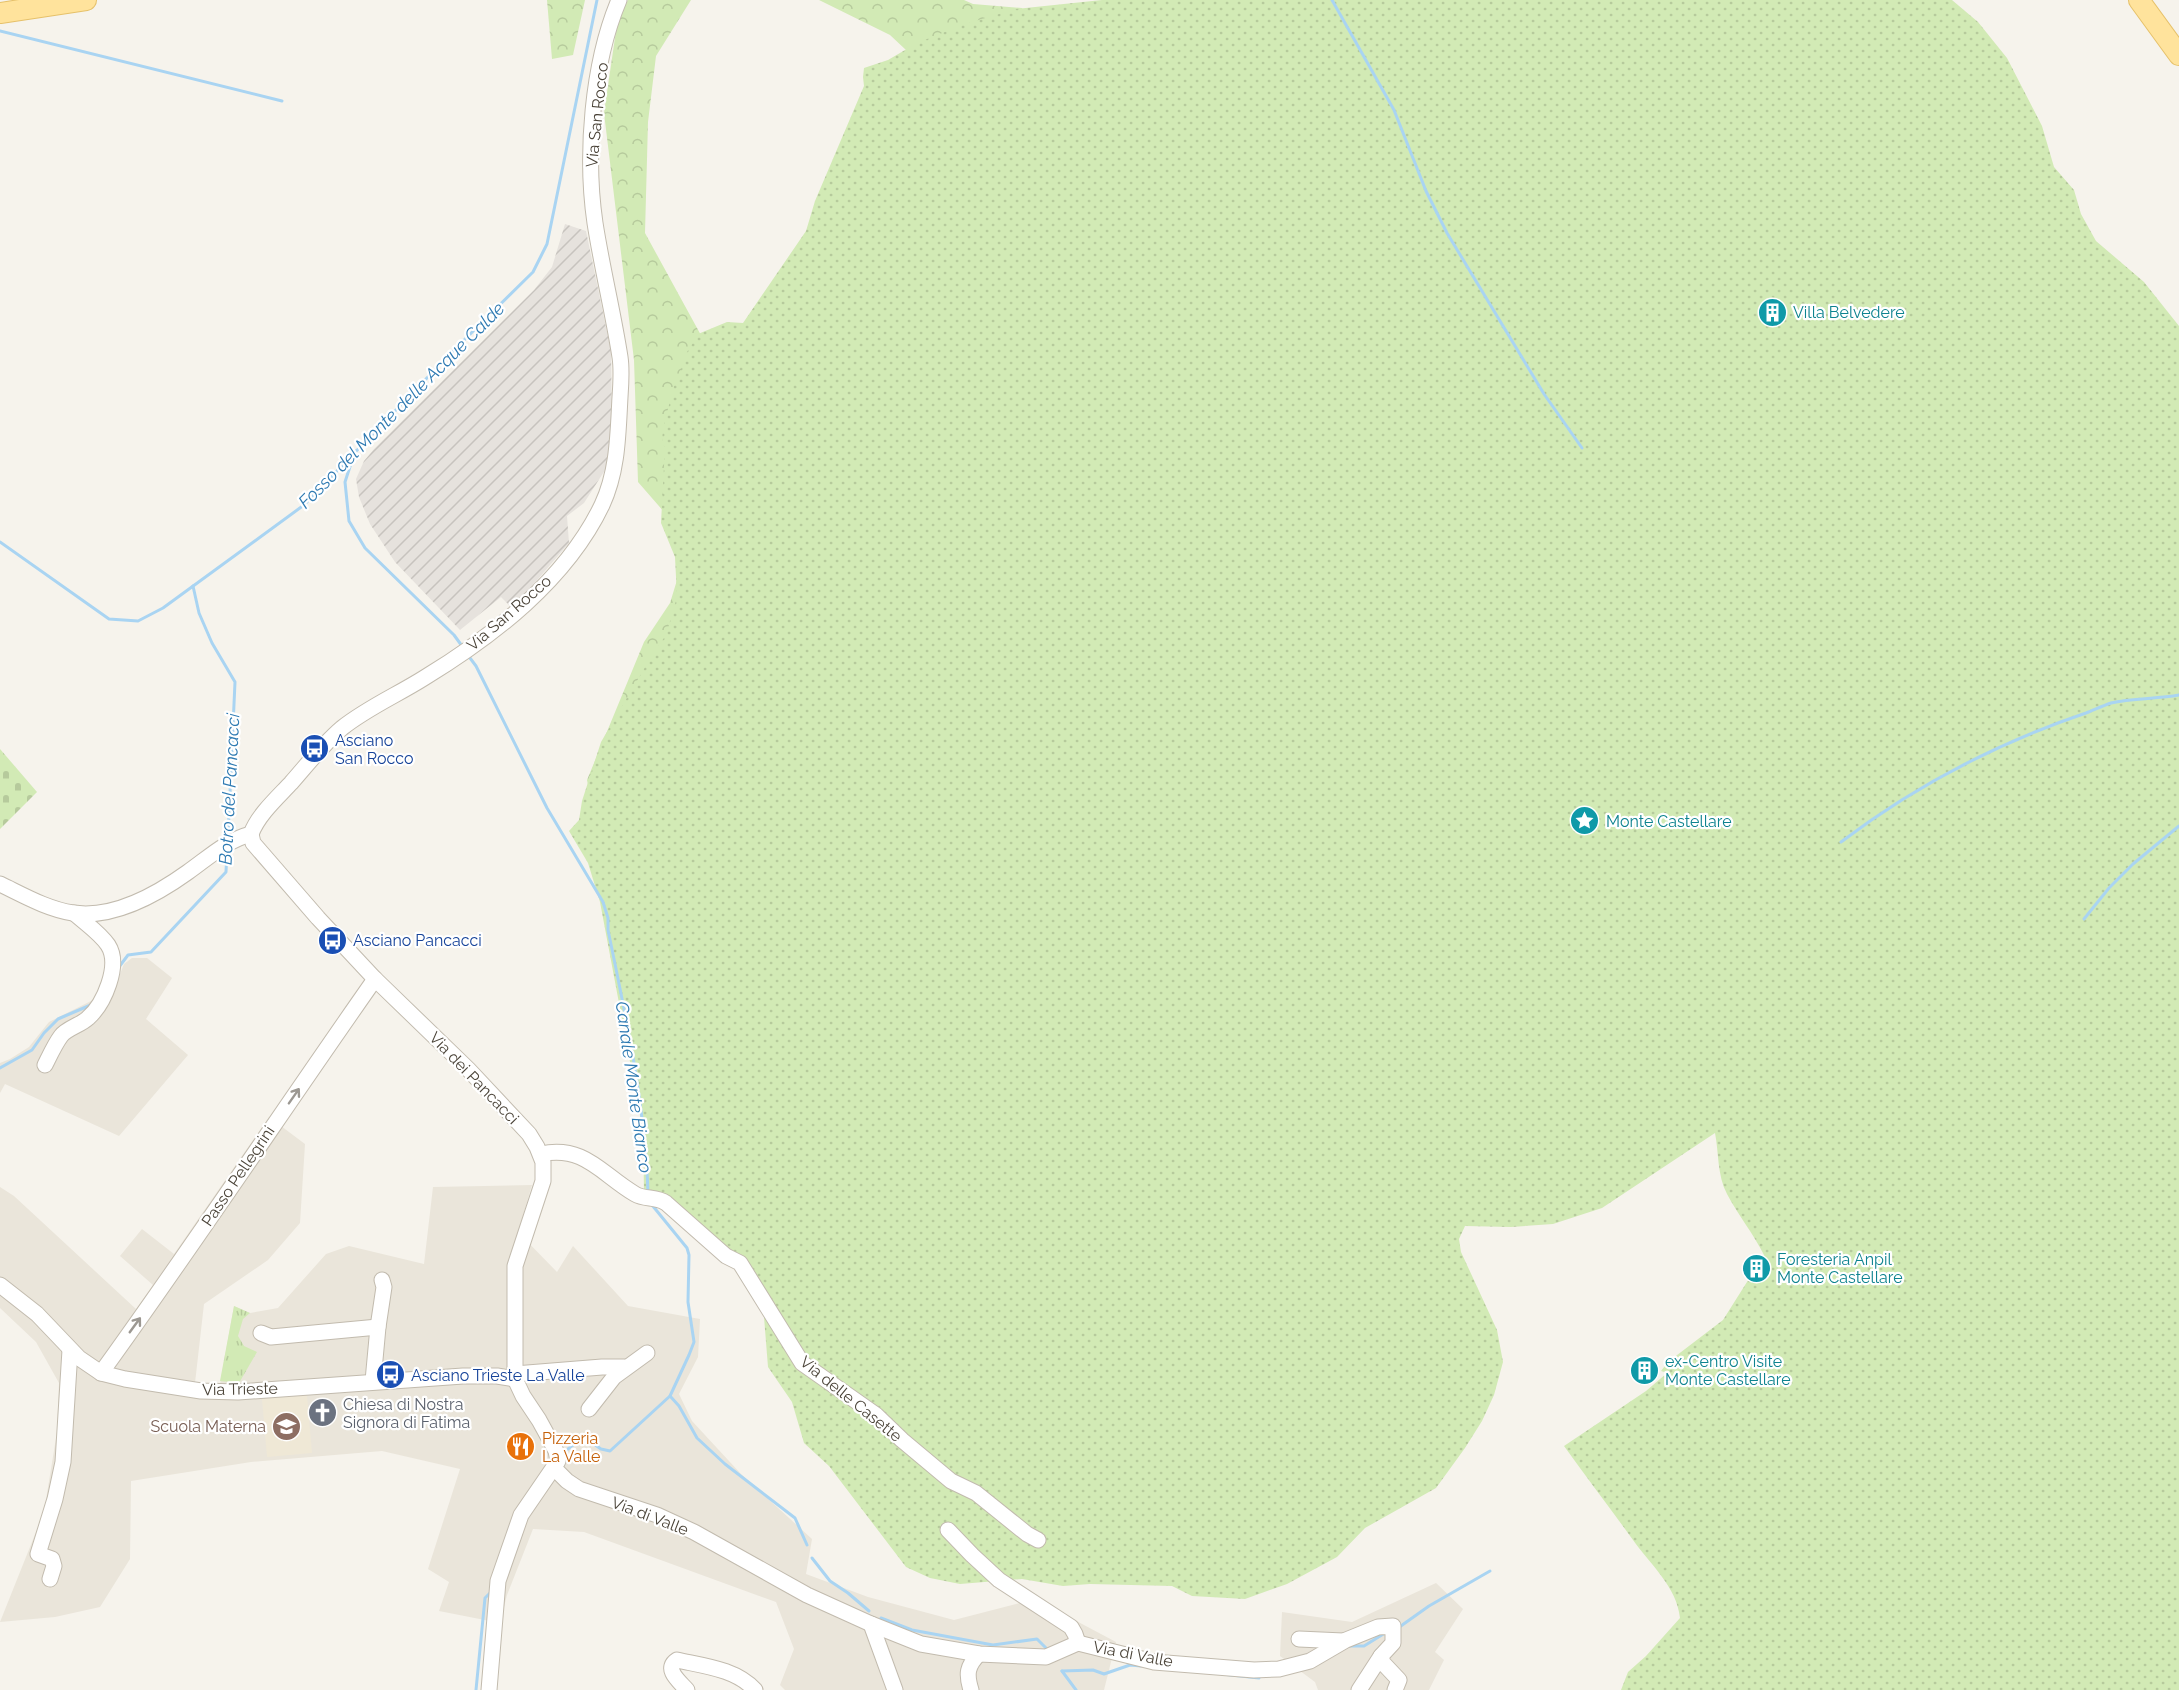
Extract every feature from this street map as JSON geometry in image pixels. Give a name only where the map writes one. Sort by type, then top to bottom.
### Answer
[{"type":"main road","points":[[0,13],[86,0]]},
{"type":"main road","points":[[2139,0],[2179,55]]},
{"type":"street","name":"Via San Rocco","points":[[251,834],[255,824],[341,729],[459,656],[532,597],[562,565],[596,517],[611,481],[619,431],[621,369],[595,223],[590,155],[593,115],[603,54],[619,0]]},
{"type":"street","points":[[0,884],[47,906],[74,913],[110,911],[142,899],[166,886],[228,843],[251,834]]},
{"type":"street","name":"Via dei Pancacci","points":[[251,834],[253,843],[282,878],[375,979],[468,1069],[529,1134],[541,1154]]},
{"type":"street","points":[[45,1065],[62,1034],[87,1019],[97,1009],[113,968],[112,953],[102,938],[74,913]]},
{"type":"street","name":"Passo Pellegrini","points":[[101,1373],[178,1266],[225,1194],[375,979]]},
{"type":"street","name":"Via delle Casette","points":[[541,1154],[560,1152],[580,1156],[649,1197],[666,1203],[726,1256],[740,1263],[802,1363],[876,1415],[951,1481],[976,1493],[1027,1534],[1038,1540]]},
{"type":"street","points":[[489,1690],[497,1588],[521,1515],[535,1491],[557,1472],[556,1451],[515,1376],[515,1266],[543,1181],[544,1169],[541,1154]]},
{"type":"street","points":[[373,1381],[384,1287],[382,1280]]},
{"type":"street","name":"Via Trieste","points":[[0,1285],[37,1314],[70,1350],[101,1373],[124,1379],[201,1391],[229,1392],[373,1381],[463,1376],[515,1376],[602,1367],[624,1368]]},
{"type":"street","points":[[261,1333],[271,1337],[378,1327]]},
{"type":"street","points":[[50,1579],[54,1566],[52,1559],[38,1554],[55,1499],[63,1462],[70,1350]]},
{"type":"street","points":[[590,1409],[607,1383],[647,1353]]},
{"type":"street","name":"Via di Valle","points":[[557,1472],[572,1485],[587,1493],[657,1515],[694,1532],[807,1595],[921,1644],[979,1654],[1046,1657],[1078,1643],[1154,1662],[1271,1670],[1310,1661],[1346,1640],[1378,1628],[1393,1626],[1393,1643],[1381,1656]]},
{"type":"street","points":[[948,1530],[999,1580],[1071,1627],[1078,1643]]},
{"type":"street","points":[[871,1624],[895,1690]]},
{"type":"street","points":[[1299,1639],[1346,1640]]},
{"type":"street","points":[[971,1690],[967,1672],[979,1654]]},
{"type":"street","points":[[1359,1690],[1381,1656]]},
{"type":"street","points":[[1381,1656],[1383,1663],[1399,1680],[1395,1690]]},
{"type":"street","points":[[687,1690],[671,1667],[672,1663],[677,1660],[730,1673],[748,1682],[755,1690]]},
{"type":"shaded area","points":[[565,224],[586,231],[611,351],[612,422],[607,467],[584,503],[567,516],[569,543],[526,593],[510,606],[501,597],[460,630],[395,562],[370,524],[359,497],[356,479],[364,461],[374,449],[534,290],[552,267]]},
{"type":"shaded area","points":[[132,958],[147,958],[172,978],[146,1019],[188,1055],[119,1136],[5,1084],[0,1093],[0,1063],[29,1047],[49,1022],[115,987],[124,964]]},
{"type":"shaded area","points":[[269,1117],[305,1144],[300,1223],[268,1260],[204,1304],[195,1383],[220,1384],[234,1306],[250,1313],[278,1308],[326,1254],[349,1246],[424,1264],[433,1187],[532,1185],[518,1232],[557,1272],[573,1246],[628,1306],[700,1319],[698,1357],[679,1394],[692,1421],[741,1474],[812,1539],[806,1574],[868,1597],[954,1620],[1035,1599],[1116,1642],[1104,1690],[785,1690],[780,1685],[794,1649],[776,1602],[584,1532],[533,1529],[507,1595],[500,1623],[439,1611],[449,1582],[428,1569],[460,1469],[382,1451],[251,1462],[131,1481],[130,1559],[100,1607],[55,1617],[0,1622],[44,1512],[57,1432],[59,1383],[36,1342],[0,1308],[0,1187],[14,1196],[136,1309],[153,1285],[120,1256],[142,1229],[174,1254]]},
{"type":"shaded area","name":"Scuola Materna","points":[[307,1395],[312,1453],[267,1457],[262,1399]]},
{"type":"shaded area","points":[[1436,1583],[1463,1609],[1435,1652],[1444,1660],[1429,1690],[1318,1690],[1315,1682],[1280,1656],[1282,1612],[1352,1622]]},
{"type":"green space","points":[[547,0],[585,0],[573,55],[552,59]]},
{"type":"green space","points":[[628,0],[691,0],[656,56],[648,122],[645,233],[708,348],[858,435],[614,919],[587,780],[644,642],[670,603],[685,554],[665,513],[638,482],[634,360],[604,113],[618,17]]},
{"type":"green space","points":[[819,0],[964,0],[973,4],[1022,8],[1028,31],[939,81],[890,35]]},
{"type":"green space","points":[[1102,0],[1952,0],[1978,22],[2007,58],[2042,126],[2054,167],[2074,190],[2081,214],[2096,241],[2144,282],[2179,326],[2179,1690],[1621,1690],[1628,1672],[1646,1656],[1680,1618],[1678,1607],[1662,1576],[1564,1446],[1646,1391],[1667,1373],[1661,1371],[1668,1362],[1723,1320],[1764,1255],[1724,1187],[1715,1133],[1602,1208],[1553,1224],[1511,1227],[1465,1226],[1459,1239],[1461,1252],[1497,1330],[1503,1362],[1494,1395],[1482,1421],[1436,1488],[1365,1528],[1337,1557],[1287,1584],[1245,1599],[1192,1596],[1172,1586],[1090,1584],[1063,1586],[1022,1579],[960,1584],[930,1578],[906,1567],[829,1466],[804,1443],[792,1402],[768,1367],[764,1317],[730,1251],[644,1192],[643,1131],[600,902],[588,863],[569,831],[579,820],[582,801],[601,742],[666,635],[677,597],[675,557],[661,523],[665,447],[662,443],[663,428],[684,357],[698,334],[727,322],[743,323],[806,231],[815,201],[864,86],[864,68],[888,60],[917,43],[965,24],[1016,9]]},
{"type":"green space","points":[[0,749],[37,792],[0,829]]},
{"type":"green space","points":[[234,1306],[250,1313],[243,1319],[238,1336],[244,1346],[257,1352],[239,1383],[220,1381]]},
{"type":"waterway","name":"Fosso del Monte delle Acque Calde","points":[[0,542],[109,619],[138,621],[163,608],[304,505],[533,272],[547,244],[597,0]]},
{"type":"waterway","points":[[1332,0],[1394,110],[1426,191],[1447,233],[1544,394],[1582,448]]},
{"type":"waterway","points":[[0,31],[282,101]]},
{"type":"waterway","name":"Canale Monte Bianco","points":[[355,451],[345,482],[349,521],[365,548],[454,635],[462,646]]},
{"type":"waterway","name":"Botro del Pancacci","points":[[193,586],[199,613],[212,643],[235,682],[228,837]]},
{"type":"waterway","name":"Canale Monte Bianco","points":[[467,654],[476,666],[547,808],[603,902],[608,918],[608,930],[639,1094],[648,1193]]},
{"type":"waterway","points":[[1841,842],[1928,784],[2021,738],[2111,703],[2179,695]]},
{"type":"waterway","points":[[2084,919],[2109,888],[2133,864],[2179,826]]},
{"type":"waterway","name":"Botro del Pancacci","points":[[119,967],[128,955],[151,952],[226,872],[227,849]]},
{"type":"waterway","name":"Botro del Pancacci","points":[[0,1068],[32,1050],[58,1019],[93,1004]]},
{"type":"waterway","name":"Canale Monte Bianco","points":[[562,1456],[573,1445],[588,1440],[601,1449],[610,1451],[670,1396],[694,1342],[688,1302],[689,1255],[687,1248],[652,1205]]},
{"type":"waterway","points":[[670,1396],[679,1406],[697,1438],[725,1464],[795,1518],[807,1545]]},
{"type":"waterway","points":[[812,1558],[830,1581],[869,1611]]},
{"type":"waterway","points":[[1398,1628],[1429,1606],[1490,1571]]},
{"type":"waterway","name":"Canale Monte Bianco","points":[[476,1690],[485,1598],[490,1593]]},
{"type":"waterway","points":[[881,1618],[912,1630],[993,1645],[1037,1639],[1046,1648]]},
{"type":"waterway","points":[[1349,1646],[1364,1646],[1385,1633]]},
{"type":"waterway","points":[[1062,1671],[1093,1670],[1104,1674],[1130,1665],[1141,1666]]},
{"type":"waterway","points":[[1062,1671],[1076,1690]]},
{"type":"waterway","points":[[1222,1674],[1259,1678]]},
{"type":"place","name":"Villa Belvedere","points":[[1772,312]]},
{"type":"place","name":"Asciano San Rocco","points":[[314,749]]},
{"type":"place","name":"Monte Castellare","points":[[1585,821]]},
{"type":"place","name":"Asciano Pancacci","points":[[332,940]]},
{"type":"place","name":"Foresteria Anpil Monte Castellare","points":[[1756,1268]]},
{"type":"place","name":"ex-Centro Visite Monte Castellare","points":[[1644,1370]]},
{"type":"place","name":"Asciano Trieste La Valle","points":[[390,1375]]},
{"type":"place","name":"Chiesa di Nostra Signora di Fatima","points":[[322,1413]]},
{"type":"place","name":"Scuola Materna","points":[[287,1426]]},
{"type":"place","name":"Pizzeria La Valle","points":[[521,1447]]}]
